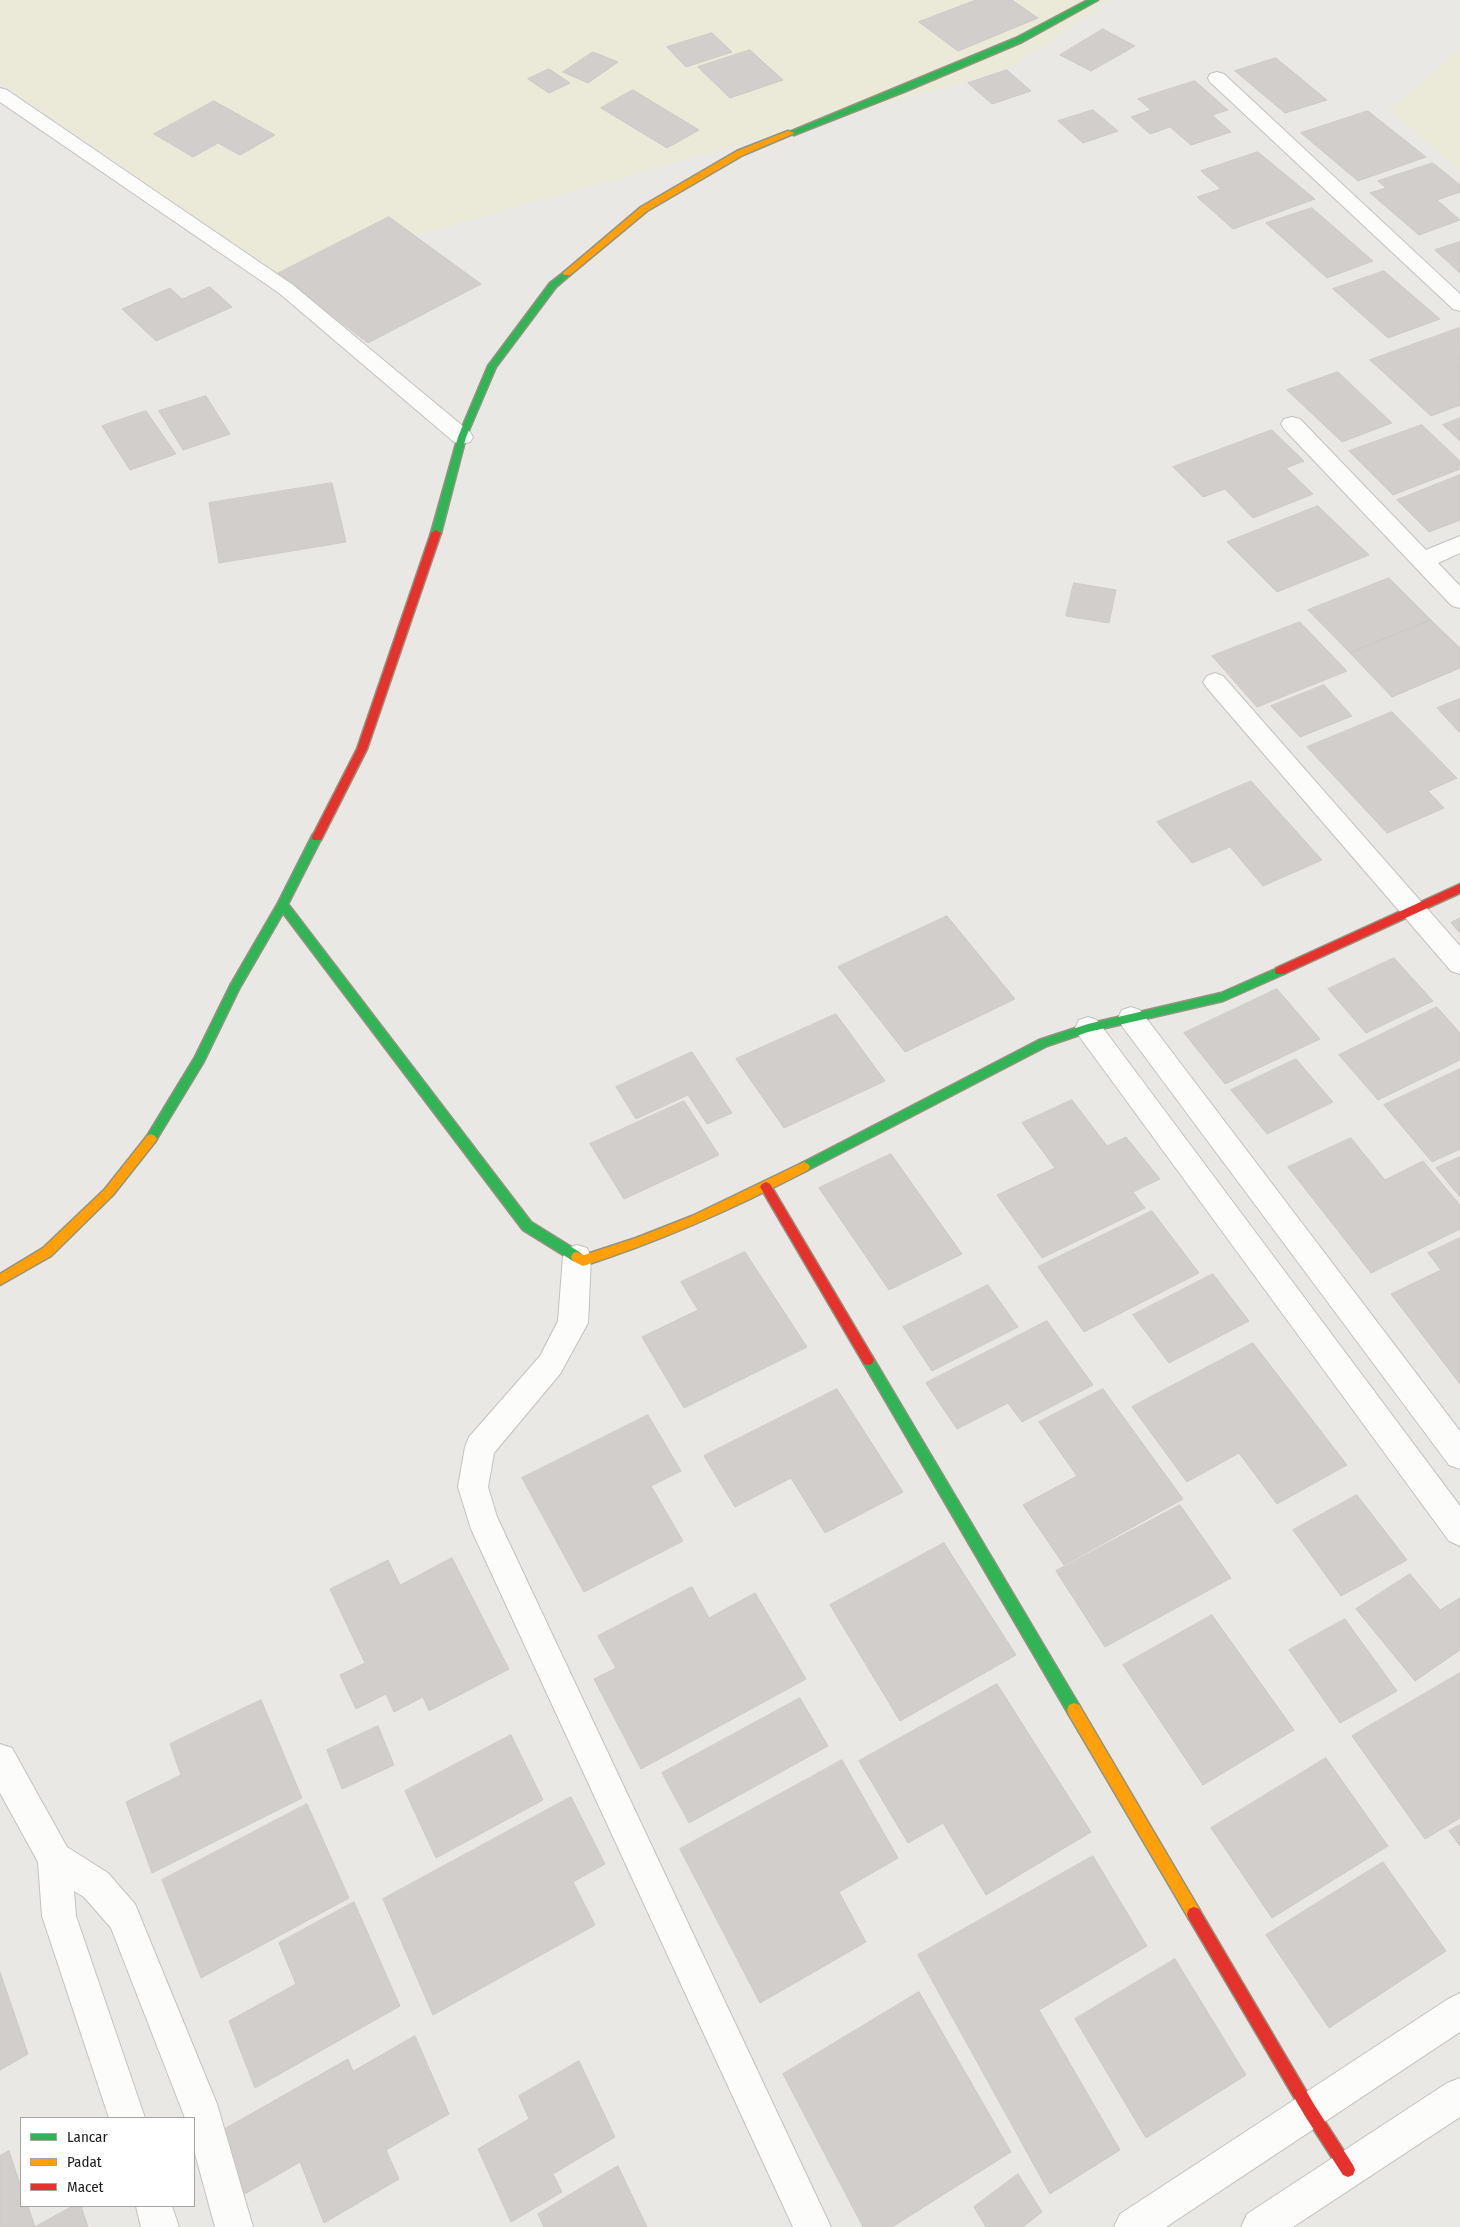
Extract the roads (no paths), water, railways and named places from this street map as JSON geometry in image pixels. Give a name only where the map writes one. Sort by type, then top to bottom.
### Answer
[{"type":"main road","points":[[0,1280],[47,1252],[109,1192],[151,1140],[199,1060],[235,987],[282,905],[362,749],[440,521],[462,437],[492,366],[553,285],[644,209],[740,153],[903,89],[1019,40],[1094,0]]},
{"type":"main road","points":[[282,905],[526,1226],[583,1261],[629,1247],[766,1187],[1043,1043],[1088,1028],[1223,996],[1414,912],[1460,888]]},
{"type":"main road","points":[[766,1187],[1310,2111],[1348,2170]]},
{"type":"street","points":[[1217,78],[1460,305]]},
{"type":"street","points":[[0,94],[286,289],[462,437]]},
{"type":"street","points":[[1292,424],[1460,600]]},
{"type":"street","points":[[1421,561],[1460,544]]},
{"type":"street","points":[[1215,682],[1460,964]]},
{"type":"street","points":[[1131,1018],[1460,1455]]},
{"type":"street","points":[[1088,1028],[1460,1531]]},
{"type":"street","points":[[577,1257],[573,1323],[550,1365],[480,1447],[472,1487],[482,1519],[812,2227]]},
{"type":"street","points":[[0,1760],[55,1859],[59,1916],[127,2117]]},
{"type":"street","points":[[55,1859],[96,1885],[123,1916],[199,2104],[234,2227]]},
{"type":"street","points":[[1133,2227],[1460,2011]]},
{"type":"street","points":[[1260,2227],[1460,2096]]},
{"type":"street","points":[[154,2207],[160,2227]]}]
